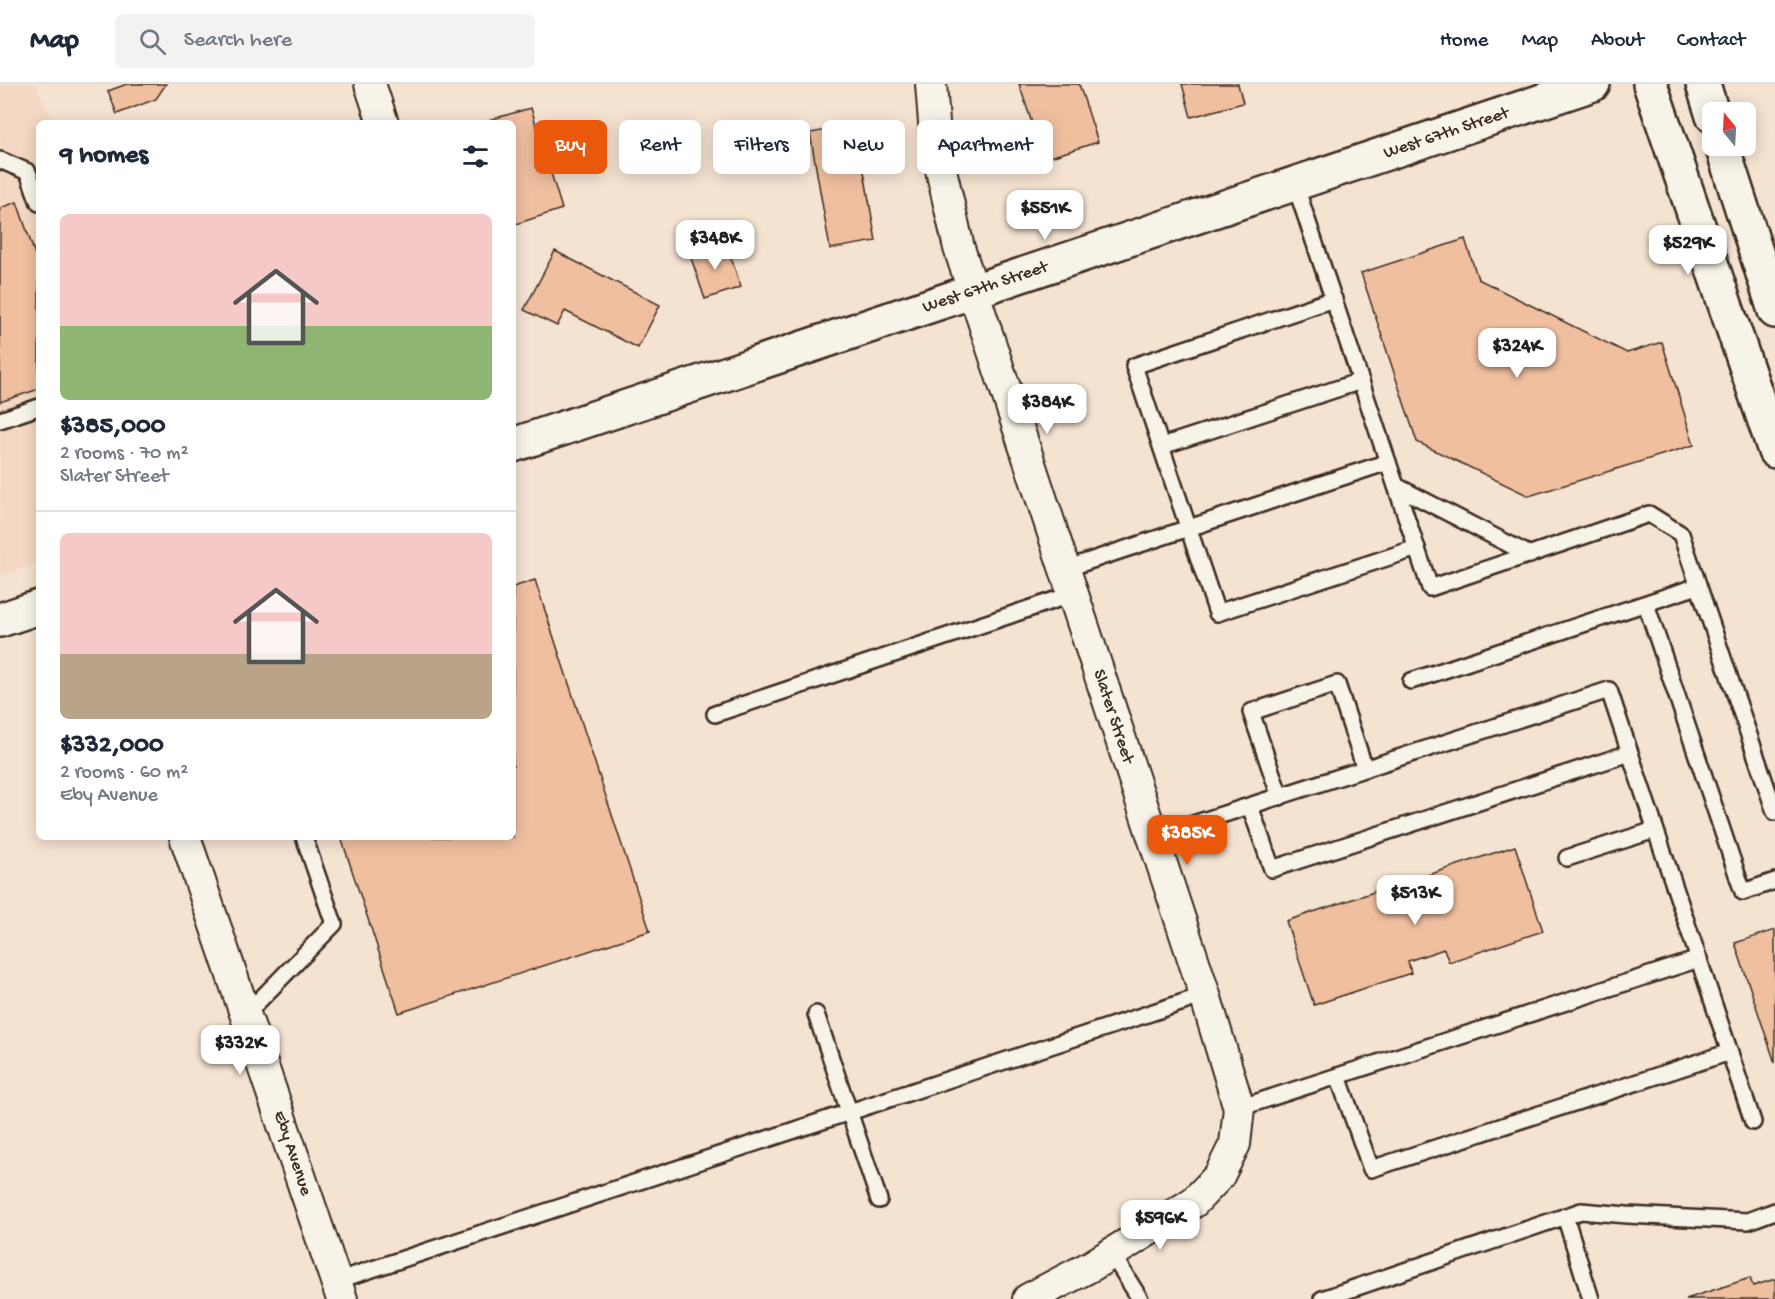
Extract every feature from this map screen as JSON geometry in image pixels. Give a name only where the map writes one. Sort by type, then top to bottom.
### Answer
[{"type":"street","points":[[370,84],[382,120]]},
{"type":"street","name":"Slater Street","points":[[931,84],[936,148],[959,248],[1153,837],[1239,1108],[1235,1144],[1219,1176],[1194,1202],[1112,1254]]},
{"type":"street","name":"West 67th Street","points":[[516,444],[1593,84]]},
{"type":"street","points":[[1650,84],[1775,451]]},
{"type":"street","points":[[1703,84],[1709,102]]},
{"type":"street","points":[[1725,156],[1775,310]]},
{"type":"street","points":[[0,620],[36,608]]},
{"type":"street","name":"Eby Avenue","points":[[186,840],[339,1290]]},
{"type":"street","points":[[1028,1299],[1112,1254]]},
{"type":"lane","points":[[0,160],[28,172],[36,195]]},
{"type":"lane","points":[[1295,184],[1430,588],[1650,514],[1680,534],[1775,812]]},
{"type":"lane","points":[[1334,299],[1134,366],[1217,613],[1417,549]]},
{"type":"lane","points":[[1162,446],[1361,381]]},
{"type":"lane","points":[[0,420],[36,408]]},
{"type":"lane","points":[[715,714],[1069,582],[1190,528],[1388,462]]},
{"type":"lane","points":[[1396,486],[1530,555]]},
{"type":"lane","points":[[1411,681],[1698,586]]},
{"type":"lane","points":[[1646,604],[1743,892],[1775,880]]},
{"type":"lane","points":[[1280,797],[1251,712],[1337,684],[1365,769]]},
{"type":"lane","points":[[1153,837],[1609,690],[1753,1122]]},
{"type":"lane","points":[[1250,806],[1272,869],[1630,753]]},
{"type":"lane","points":[[1568,858],[1655,830]]},
{"type":"lane","points":[[245,1015],[334,924],[305,840]]},
{"type":"lane","points":[[1239,1108],[1699,959]]},
{"type":"lane","points":[[339,1290],[849,1112],[1204,995]]},
{"type":"lane","points":[[816,1014],[879,1200]]},
{"type":"lane","points":[[1338,1076],[1371,1169],[1730,1052]]},
{"type":"lane","points":[[1322,1299],[1581,1211],[1748,1221],[1775,1210]]},
{"type":"lane","points":[[1565,1216],[1591,1299]]},
{"type":"lane","points":[[1112,1254],[1140,1299]]},
{"type":"shaded area","points":[[0,84],[36,84],[53,120],[36,120],[36,564],[0,576]]},
{"type":"building","points":[[127,84],[166,84],[156,99],[117,114],[108,91]]},
{"type":"building","points":[[1019,84],[1079,84],[1098,142],[1053,156],[1053,120],[1031,120]]},
{"type":"building","points":[[1182,84],[1238,84],[1243,103],[1191,117]]},
{"type":"building","points":[[531,108],[535,120],[534,174],[551,174],[562,209],[516,224],[516,120],[489,120]]},
{"type":"building","points":[[822,131],[822,174],[864,174],[876,241],[830,249],[810,133]]},
{"type":"building","points":[[17,202],[36,257],[36,390],[0,402],[0,208]]},
{"type":"building","points":[[1465,239],[1478,279],[1627,353],[1662,342],[1694,445],[1529,496],[1417,442],[1361,273]]},
{"type":"building","points":[[726,243],[741,287],[705,299],[690,255]]},
{"type":"building","points":[[555,251],[660,305],[638,348],[565,311],[557,326],[524,310]]},
{"type":"building","points":[[535,580],[650,931],[399,1013],[342,840],[516,840],[516,586]]},
{"type":"building","points":[[1515,846],[1543,931],[1449,962],[1444,949],[1408,961],[1411,973],[1314,1005],[1286,921],[1386,888],[1394,910],[1420,902],[1413,880]]},
{"type":"building","points":[[1775,930],[1775,1063],[1735,943]]},
{"type":"building","points":[[1750,1278],[1753,1286],[1775,1279],[1775,1299],[1686,1299]]}]
